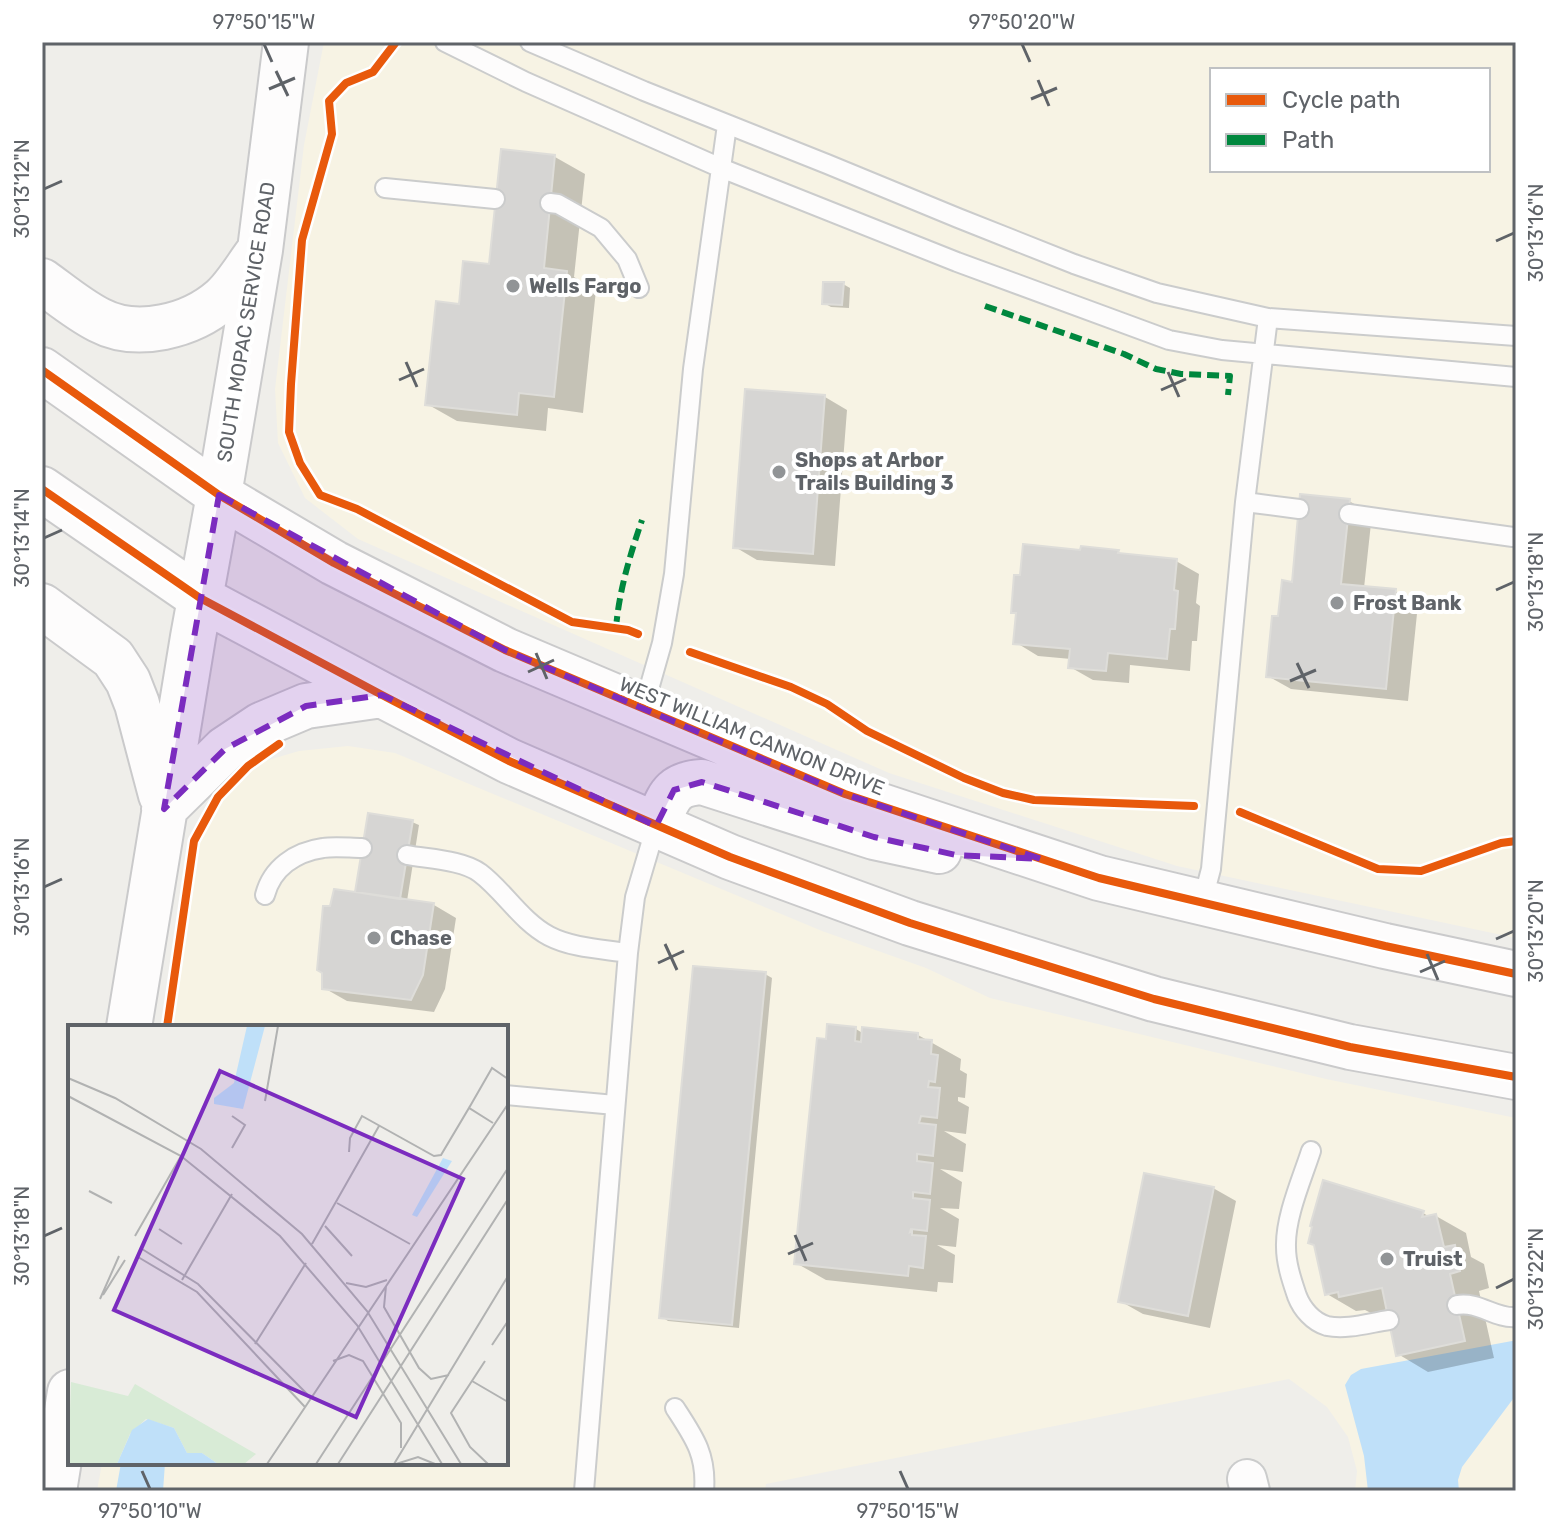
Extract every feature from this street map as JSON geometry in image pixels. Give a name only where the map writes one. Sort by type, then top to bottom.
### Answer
[{"type":"main road","name":"SOUTH MOPAC SERVICE ROAD","points":[[129,1025],[260,250],[286,42]]},
{"type":"main road","points":[[42,281],[100,321],[131,329],[160,328],[188,320],[223,298],[260,250]]},
{"type":"main road","name":"WEST WILLIAM CANNON DRIVE","points":[[42,370],[219,495],[334,563],[491,643],[845,794],[1099,878],[1516,974]]},
{"type":"main road","points":[[42,489],[200,598],[509,761],[730,857],[910,923],[1154,999],[1350,1047],[1516,1077]]},
{"type":"main road","points":[[42,606],[113,658],[128,681],[137,704],[164,809]]},
{"type":"main road","points":[[164,809],[225,749],[261,725],[306,706],[382,695]]},
{"type":"main road","points":[[656,826],[674,790],[686,783],[702,782],[874,837],[956,855],[1041,859]]},
{"type":"main road","points":[[54,1491],[68,1404]]},
{"type":"lane","points":[[445,42],[526,82],[721,168],[957,262],[1169,340],[1222,350],[1516,377]]},
{"type":"lane","points":[[530,42],[727,125],[1074,264],[1157,293],[1268,318],[1516,336]]},
{"type":"lane","points":[[643,710],[662,643],[674,574],[693,369],[727,125]]},
{"type":"lane","points":[[385,188],[495,199]]},
{"type":"lane","points":[[550,203],[558,204],[601,228],[627,259],[639,288]]},
{"type":"lane","points":[[1202,903],[1211,869],[1245,502],[1268,318]]},
{"type":"lane","points":[[1245,502],[1299,509]]},
{"type":"lane","points":[[1349,514],[1513,537]]},
{"type":"lane","points":[[584,1491],[628,953],[635,897],[656,826]]},
{"type":"lane","points":[[265,895],[269,881],[279,867],[302,854],[324,847],[362,848]]},
{"type":"lane","points":[[407,855],[464,865],[478,871],[548,936],[628,953]]},
{"type":"lane","points":[[508,1095],[615,1105]]},
{"type":"lane","points":[[1311,1151],[1289,1224],[1286,1247],[1291,1278],[1300,1304],[1323,1325],[1342,1328],[1389,1320]]},
{"type":"lane","points":[[1457,1305],[1480,1306],[1497,1315],[1516,1317]]},
{"type":"lane","points":[[675,1408],[697,1441],[704,1491]]},
{"type":"highlighted area","points":[[219,495],[505,650],[845,794],[1041,859],[956,855],[874,837],[702,782],[674,790],[656,826],[382,695],[306,706],[225,749],[164,809]]},
{"type":"shaded area","points":[[324,42],[1516,42],[1516,938],[1177,866],[889,773],[358,539],[305,498],[278,443],[275,389],[304,145]]},
{"type":"shaded area","points":[[348,746],[395,753],[822,931],[926,968],[990,998],[1326,1079],[1516,1118],[1516,1491],[1355,1491],[1357,1471],[1348,1437],[1327,1407],[1289,1379],[766,1484],[765,1491],[97,1491],[102,1465],[508,1465],[508,1025],[167,1025],[194,841],[218,797],[248,766],[299,751]]},
{"type":"water","points":[[1516,1341],[1516,1395],[1462,1467],[1459,1491],[1368,1491],[1364,1456],[1345,1385],[1351,1375],[1361,1369]]},
{"type":"water","points":[[121,1465],[165,1465],[163,1491],[116,1491]]},
{"type":"building","name":"Wells Fargo","points":[[501,149],[555,155],[544,268],[567,271],[554,397],[519,393],[517,415],[425,405],[436,301],[459,304],[463,261],[489,264]]},
{"type":"building","points":[[823,282],[844,282],[842,305],[822,304]]},
{"type":"building","name":"Shops at Arbor Trails Building 3","points":[[745,389],[825,395],[813,554],[733,548]]},
{"type":"building","name":"Frost Bank","points":[[1300,494],[1350,499],[1341,584],[1396,589],[1386,689],[1266,677],[1272,616],[1278,616],[1282,580],[1292,582]]},
{"type":"building","points":[[1023,544],[1080,550],[1081,546],[1177,559],[1175,629],[1170,629],[1167,659],[1108,653],[1106,671],[1068,668],[1070,649],[1013,644],[1016,613],[1011,613],[1014,575],[1020,575]]},
{"type":"building","points":[[368,813],[413,820],[400,899],[355,892]]},
{"type":"building","name":"Chase","points":[[334,889],[434,903],[423,975],[411,1000],[322,989],[322,973],[317,970],[323,906],[330,906]]},
{"type":"building","points":[[693,966],[766,972],[732,1325],[659,1318]]},
{"type":"building","points":[[827,1024],[856,1027],[855,1041],[861,1042],[862,1027],[918,1033],[918,1039],[932,1040],[931,1054],[938,1055],[935,1082],[929,1081],[928,1087],[940,1088],[937,1118],[921,1116],[919,1123],[936,1125],[933,1156],[917,1154],[917,1161],[933,1163],[930,1194],[913,1192],[913,1198],[930,1200],[927,1231],[911,1229],[910,1232],[912,1235],[926,1236],[923,1268],[909,1266],[908,1276],[794,1264],[817,1038],[826,1039]]},
{"type":"building","points":[[1144,1173],[1214,1187],[1188,1316],[1118,1302]]},
{"type":"building","name":"Truist","points":[[1323,1180],[1424,1211],[1422,1217],[1436,1214],[1444,1247],[1455,1245],[1460,1271],[1450,1274],[1465,1341],[1396,1356],[1382,1288],[1339,1297],[1338,1292],[1325,1295],[1314,1245],[1308,1243]]},
{"type":"marked path","points":[[985,306],[1124,354],[1156,369],[1181,374],[1230,376],[1228,395]]},
{"type":"marked path","points":[[616,628],[626,573],[642,520]]},
{"type":"cycle path","points":[[396,42],[373,72],[346,83],[329,101],[332,134],[302,240],[289,432],[300,463],[320,495],[357,509],[572,622],[638,634]]},
{"type":"cycle path","points":[[42,370],[219,495],[334,563],[505,650],[845,794],[1099,878],[1516,974]]},
{"type":"cycle path","points":[[42,489],[200,598],[509,761],[730,857],[910,923],[1154,999],[1350,1047],[1516,1077]]},
{"type":"cycle path","points":[[690,652],[791,687],[827,704],[867,731],[964,778],[1003,793],[1034,800],[1194,806]]},
{"type":"cycle path","points":[[167,1025],[194,841],[218,797],[248,766],[279,744]]},
{"type":"cycle path","points":[[1240,812],[1378,869],[1421,871],[1501,843],[1516,841]]},
{"type":"place","name":"Wells Fargo","points":[[513,286]]},
{"type":"place","name":"Shops at Arbor Trails Building 3","points":[[779,472]]},
{"type":"place","name":"Frost Bank","points":[[1337,603]]},
{"type":"place","name":"Chase","points":[[374,938]]},
{"type":"place","name":"Truist","points":[[1387,1259]]}]
